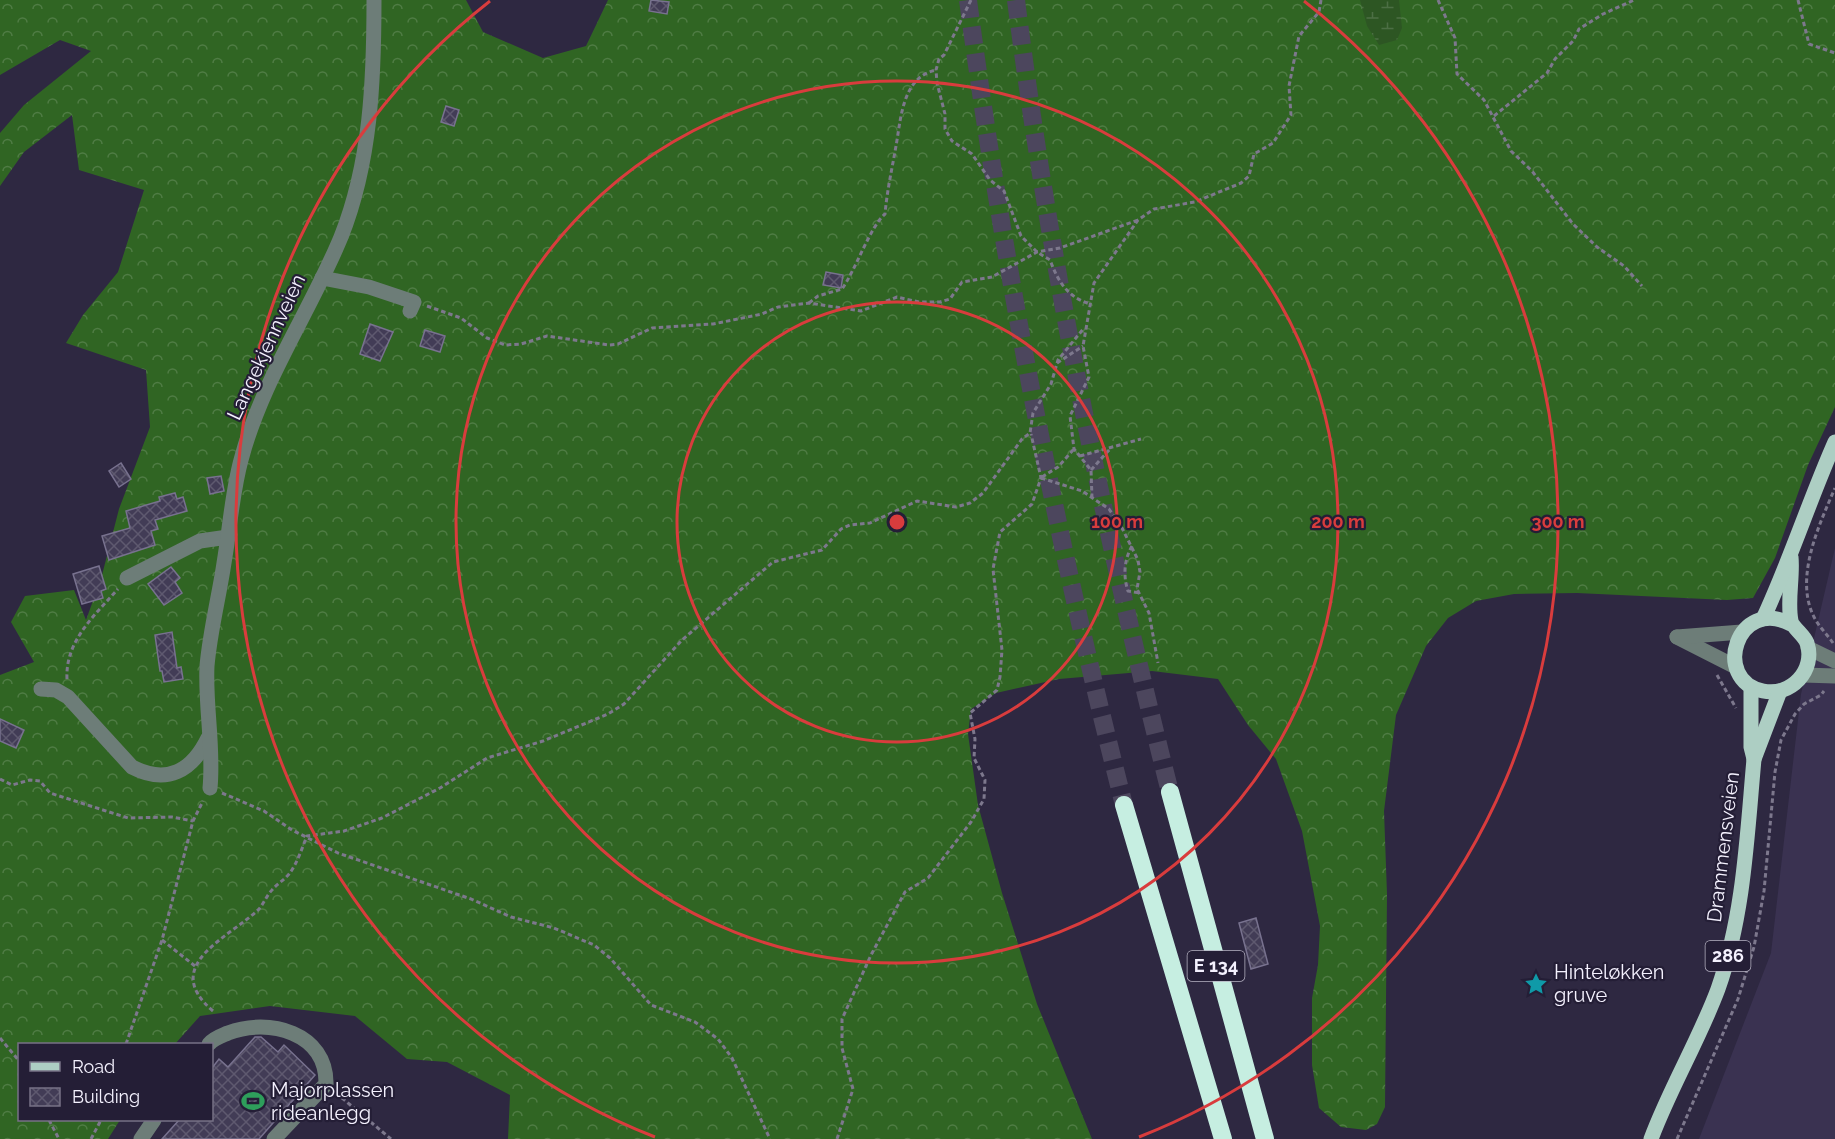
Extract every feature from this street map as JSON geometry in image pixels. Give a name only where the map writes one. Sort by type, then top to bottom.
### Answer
[{"type":"highway","name":"E 134","points":[[1170,792],[1265,1139]]},
{"type":"highway","name":"E 134","points":[[1124,805],[1223,1139]]},
{"type":"main road","points":[[1763,619],[1791,557],[1804,514],[1835,442]]},
{"type":"main road","points":[[1791,557],[1791,624]]},
{"type":"main road","points":[[1778,618],[1791,624],[1802,634],[1808,648],[1808,662],[1803,675],[1797,682],[1780,691],[1765,692],[1751,687],[1736,667],[1735,649],[1742,632],[1763,619],[1778,618]]},
{"type":"main road","name":"286","points":[[1751,687],[1751,747],[1754,759]]},
{"type":"main road","name":"286","points":[[1754,759],[1780,691]]},
{"type":"main road","name":"Drammensveien","points":[[1651,1139],[1712,1006],[1727,959],[1742,890],[1754,759]]},
{"type":"street","name":"Langekjennveien","points":[[210,788],[212,766],[208,738],[207,665],[238,471],[250,428],[272,376],[342,235],[362,167],[374,73],[374,0]]},
{"type":"street","points":[[322,278],[369,287],[412,306]]},
{"type":"street","points":[[127,578],[200,541],[228,537]]},
{"type":"street","points":[[1736,667],[1677,637],[1742,632]]},
{"type":"street","points":[[1808,648],[1833,660]]},
{"type":"street","points":[[1803,675],[1831,676]]},
{"type":"street","points":[[41,689],[56,690],[68,697],[132,767],[144,773],[170,774],[185,768],[196,759],[208,738]]},
{"type":"street","points":[[210,1043],[213,1039],[240,1028],[266,1026],[294,1032],[315,1049],[326,1067],[326,1084],[274,1139]]},
{"type":"street","points":[[141,1139],[153,1121]]},
{"type":"path","points":[[971,0],[944,55],[939,59],[936,70],[948,135],[955,145],[972,154],[990,180],[1004,191],[1021,236],[1037,252],[1050,260],[1058,280],[1068,292],[1078,301],[1090,304]]},
{"type":"path","points":[[412,306],[461,318],[487,338],[505,345],[521,344],[547,336],[618,344],[652,328],[713,324],[762,314],[778,307],[809,303],[861,311],[897,297],[919,302],[940,302],[951,298],[962,282],[992,277],[1037,252],[1060,249],[1138,219],[1154,209],[1195,202],[1222,193],[1249,176],[1254,154],[1273,143],[1291,115],[1289,86],[1299,36],[1319,12],[1322,0]]},
{"type":"path","points":[[1438,0],[1455,38],[1457,74],[1484,100],[1511,151],[1532,171],[1573,224],[1596,247],[1624,267],[1642,286]]},
{"type":"path","points":[[1494,116],[1547,73],[1554,59],[1573,41],[1579,29],[1623,2],[1634,0]]},
{"type":"path","points":[[1798,0],[1809,44],[1835,52]]},
{"type":"path","points":[[809,303],[818,296],[842,289],[861,258],[876,222],[885,214],[899,114],[907,94],[925,72],[936,70]]},
{"type":"path","points":[[1092,498],[1091,470],[1074,449],[1070,416],[1089,377],[1083,346],[1084,328],[1095,284],[1138,219]]},
{"type":"path","points":[[837,1139],[853,1089],[842,1048],[842,1019],[871,955],[905,892],[928,878],[971,822],[984,799],[986,780],[974,758],[975,739],[970,713],[997,690],[1000,677],[1002,650],[993,569],[1000,532],[1032,504],[1041,478],[1030,433],[1033,413],[1051,384],[1057,364],[1084,328]]},
{"type":"path","points":[[1057,364],[1083,346]]},
{"type":"path","points":[[308,836],[344,831],[382,818],[440,788],[488,758],[543,741],[608,714],[624,704],[682,640],[773,562],[822,550],[850,525],[870,523],[917,501],[956,507],[970,503],[983,494],[1022,439],[1030,433]]},
{"type":"path","points":[[1080,456],[1141,439]]},
{"type":"path","points":[[1041,478],[1058,467],[1074,449]]},
{"type":"path","points":[[1091,470],[1110,449]]},
{"type":"path","points":[[1041,478],[1082,491],[1109,509],[1132,546],[1140,572],[1139,593],[1149,613],[1158,663]]},
{"type":"path","points":[[1833,660],[1832,642],[1813,616],[1807,592],[1813,548],[1835,488]]},
{"type":"path","points":[[1132,546],[1128,553],[1125,577],[1128,591],[1139,593]]},
{"type":"path","points":[[68,697],[69,654],[77,637],[127,578]]},
{"type":"path","points":[[1677,1139],[1738,999],[1754,947],[1764,891],[1775,772],[1781,740],[1794,714],[1823,693],[1831,676]]},
{"type":"path","points":[[0,779],[12,785],[30,780],[40,781],[50,794],[128,818],[172,818],[193,821]]},
{"type":"path","points":[[126,1043],[162,940],[193,821],[210,788],[264,811],[292,830],[338,853],[471,899],[511,917],[554,928],[594,945],[610,958],[651,1005],[695,1022],[718,1039],[732,1058],[770,1139]]},
{"type":"path","points":[[213,1011],[202,1001],[194,987],[192,977],[195,966],[220,936],[260,908],[271,890],[290,873],[308,836]]},
{"type":"path","points":[[162,940],[195,966]]},
{"type":"path","points":[[0,1038],[18,1060]]},
{"type":"path","points":[[326,1084],[391,1139]]},
{"type":"path","points":[[50,1121],[59,1139]]},
{"type":"path","points":[[91,1139],[100,1121]]},
{"type":"shaded area","points":[[1835,548],[1835,1139],[1699,1139],[1771,953],[1801,694]]},
{"type":"green space","points":[[0,0],[466,0],[483,32],[543,58],[586,46],[608,0],[1835,0],[1835,407],[1808,465],[1775,558],[1753,598],[1727,600],[1577,593],[1514,594],[1476,601],[1448,618],[1426,646],[1396,715],[1384,811],[1387,894],[1385,1107],[1377,1124],[1366,1130],[1341,1127],[1319,1108],[1312,1065],[1312,998],[1318,965],[1320,926],[1302,831],[1276,759],[1248,725],[1218,679],[1152,671],[1059,679],[996,693],[971,709],[968,734],[978,805],[1002,893],[1037,1004],[1092,1139],[508,1139],[510,1095],[447,1062],[407,1059],[355,1016],[270,1006],[200,1016],[176,1043],[18,1043],[18,1121],[119,1121],[108,1139],[0,1139],[0,675],[34,662],[11,622],[25,596],[74,590],[86,620],[101,579],[119,509],[150,427],[146,370],[66,343],[83,315],[118,272],[144,190],[79,170],[72,115],[24,152],[0,186],[0,133],[24,105],[91,51],[60,40],[0,75]]},
{"type":"green space","points":[[1360,0],[1399,0],[1402,28],[1397,40],[1379,45],[1367,26]]},
{"type":"building","points":[[651,0],[669,2],[667,14],[649,11]]},
{"type":"building","points":[[446,106],[459,110],[454,126],[441,122]]},
{"type":"building","points":[[826,272],[843,275],[841,288],[823,285]]},
{"type":"building","points":[[370,324],[393,332],[380,361],[360,354]]},
{"type":"building","points":[[425,330],[445,336],[440,352],[420,346]]},
{"type":"building","points":[[121,463],[131,479],[119,487],[109,471]]},
{"type":"building","points":[[221,476],[224,491],[210,494],[207,478]]},
{"type":"building","points":[[175,493],[177,499],[183,497],[187,511],[155,520],[158,529],[151,531],[155,545],[109,560],[102,536],[130,528],[126,511],[160,501],[159,497]]},
{"type":"building","points":[[99,566],[106,589],[101,591],[103,598],[82,604],[73,574]]},
{"type":"building","points":[[171,567],[180,578],[175,582],[182,593],[164,605],[148,584]]},
{"type":"building","points":[[172,632],[177,668],[181,667],[183,679],[164,682],[162,671],[160,671],[155,635]]},
{"type":"building","points":[[0,719],[24,730],[16,748],[0,741]]},
{"type":"building","points":[[1256,918],[1268,964],[1251,969],[1239,923]]},
{"type":"building","name":"Majorplassen rideanlegg","points":[[255,1037],[261,1037],[278,1052],[284,1045],[315,1075],[259,1139],[162,1139],[178,1121],[213,1121],[213,1067],[219,1059],[228,1067]]},
{"type":"tunnel","points":[[968,0],[998,203],[1034,404],[1076,605],[1124,805]]},
{"type":"tunnel","points":[[1016,0],[1045,200],[1081,398],[1123,596],[1170,792]]},
{"type":"place","name":"Hinteløkken gruve","points":[[1536,984]]},
{"type":"place","name":"Majorplassen rideanlegg","points":[[253,1101]]}]
